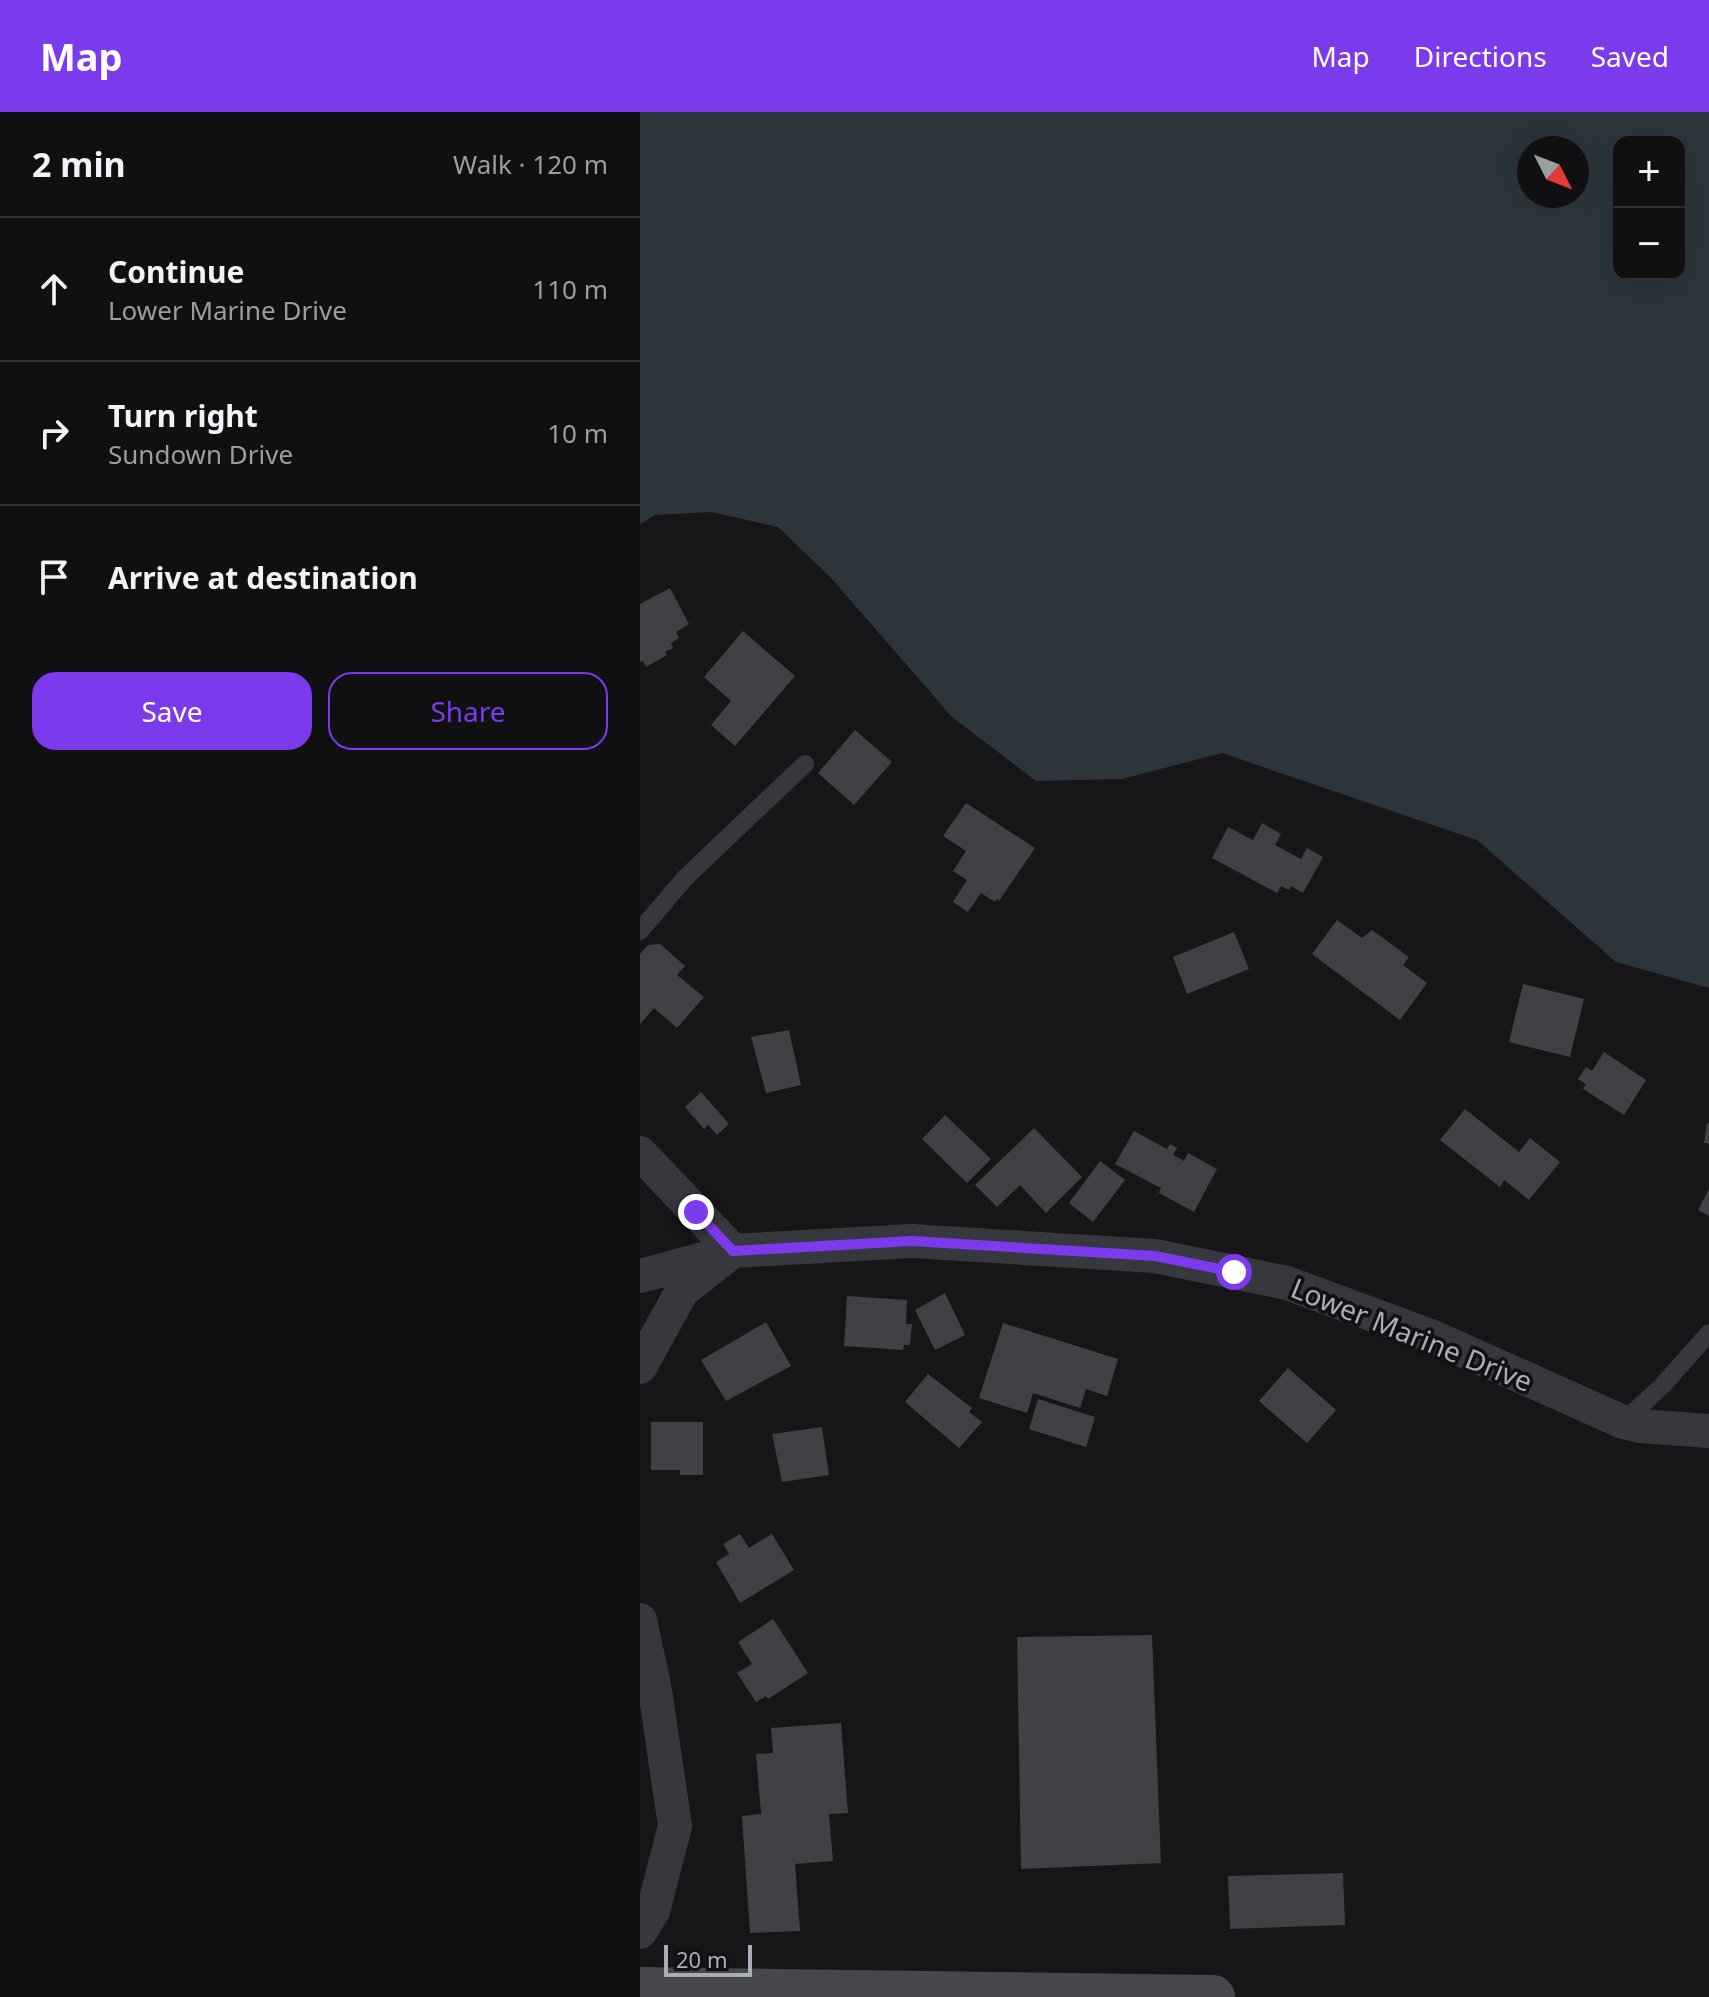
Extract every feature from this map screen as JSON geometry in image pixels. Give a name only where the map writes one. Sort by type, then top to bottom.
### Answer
[{"type":"street","points":[[640,1153],[733,1251],[682,1291],[640,1367]]},
{"type":"street","name":"Lower Marine Drive","points":[[640,1276],[733,1251],[912,1241],[1155,1256],[1287,1283],[1433,1337],[1623,1422],[1709,1431]]},
{"type":"street","points":[[640,1620],[655,1690],[675,1826],[653,1911],[640,1932]]},
{"type":"street","points":[[654,1992],[1213,1997]]},
{"type":"lane","points":[[640,931],[685,878],[805,764]]},
{"type":"lane","points":[[1623,1422],[1662,1386],[1709,1333]]},
{"type":"shaded area","points":[[640,112],[1709,112],[1709,988],[1616,962],[1477,840],[1222,753],[1122,779],[1036,781],[952,717],[831,578],[778,527],[711,512],[655,515],[640,524]]},
{"type":"building","points":[[670,588],[689,624],[676,632],[679,638],[671,643],[673,648],[665,652],[667,655],[646,667],[643,661],[640,662],[640,604]]},
{"type":"building","points":[[743,631],[795,676],[735,746],[711,725],[731,701],[704,677]]},
{"type":"building","points":[[855,730],[892,762],[854,805],[818,773]]},
{"type":"building","points":[[966,803],[1035,848],[999,901],[997,899],[995,902],[981,893],[968,912],[953,902],[967,880],[953,871],[966,851],[943,836]]},
{"type":"building","points":[[1262,823],[1281,834],[1275,845],[1301,859],[1307,848],[1323,857],[1303,893],[1291,886],[1289,890],[1281,886],[1277,893],[1212,858],[1228,827],[1253,840]]},
{"type":"building","points":[[1337,920],[1362,938],[1372,930],[1409,957],[1403,965],[1427,983],[1400,1020],[1312,954]]},
{"type":"building","points":[[1234,932],[1249,969],[1187,994],[1173,957]]},
{"type":"building","points":[[660,944],[685,966],[677,975],[704,997],[677,1028],[654,1008],[640,1024],[640,954],[648,945]]},
{"type":"building","points":[[1523,984],[1584,999],[1570,1057],[1509,1042]]},
{"type":"building","points":[[789,1030],[801,1085],[766,1093],[751,1037]]},
{"type":"building","points":[[1604,1052],[1646,1080],[1624,1115],[1583,1089],[1586,1084],[1578,1079],[1586,1067],[1592,1071]]},
{"type":"building","points":[[701,1092],[729,1124],[717,1135],[708,1125],[704,1129],[685,1107]]},
{"type":"building","points":[[1465,1109],[1519,1152],[1530,1138],[1560,1162],[1529,1200],[1504,1180],[1500,1187],[1440,1140]]},
{"type":"building","points":[[945,1115],[991,1159],[967,1183],[922,1139]]},
{"type":"building","points":[[1709,1123],[1709,1144],[1704,1143]]},
{"type":"building","points":[[1034,1128],[1082,1177],[1046,1213],[1020,1185],[997,1207],[975,1185]]},
{"type":"building","points":[[1134,1131],[1167,1149],[1170,1144],[1177,1148],[1173,1155],[1184,1161],[1188,1153],[1217,1169],[1194,1212],[1159,1193],[1161,1188],[1115,1164]]},
{"type":"building","points":[[1100,1161],[1125,1180],[1093,1222],[1069,1203]]},
{"type":"building","points":[[1709,1189],[1709,1216],[1698,1210]]},
{"type":"building","points":[[945,1293],[965,1335],[935,1350],[915,1310]]},
{"type":"building","points":[[847,1296],[907,1300],[906,1324],[912,1324],[910,1345],[904,1345],[903,1350],[844,1346]]},
{"type":"building","points":[[766,1322],[791,1366],[726,1401],[701,1360]]},
{"type":"building","points":[[1003,1323],[1118,1359],[1107,1396],[1086,1389],[1080,1408],[1033,1393],[1027,1413],[979,1398]]},
{"type":"building","points":[[1288,1368],[1336,1410],[1307,1443],[1259,1401]]},
{"type":"building","points":[[928,1374],[972,1408],[969,1412],[982,1422],[959,1448],[905,1402]]},
{"type":"building","points":[[1038,1399],[1095,1417],[1086,1447],[1029,1429]]},
{"type":"building","points":[[651,1422],[703,1422],[703,1475],[680,1475],[680,1470],[651,1470]]},
{"type":"building","points":[[822,1427],[829,1475],[782,1482],[772,1434]]},
{"type":"building","points":[[740,1534],[749,1548],[772,1534],[794,1570],[740,1603],[716,1562],[729,1554],[723,1544]]},
{"type":"building","points":[[773,1619],[808,1673],[768,1699],[766,1696],[756,1702],[737,1673],[752,1664],[738,1642]]},
{"type":"building","points":[[1152,1635],[1161,1863],[1021,1869],[1017,1637]]},
{"type":"building","points":[[841,1723],[848,1813],[829,1814],[833,1861],[795,1864],[800,1931],[750,1933],[742,1816],[761,1814],[756,1754],[773,1753],[771,1728]]},
{"type":"building","points":[[1343,1873],[1345,1925],[1230,1929],[1228,1876]]},
{"type":"route","points":[[696,1212],[733,1251],[912,1241],[1155,1256],[1234,1272]]}]
